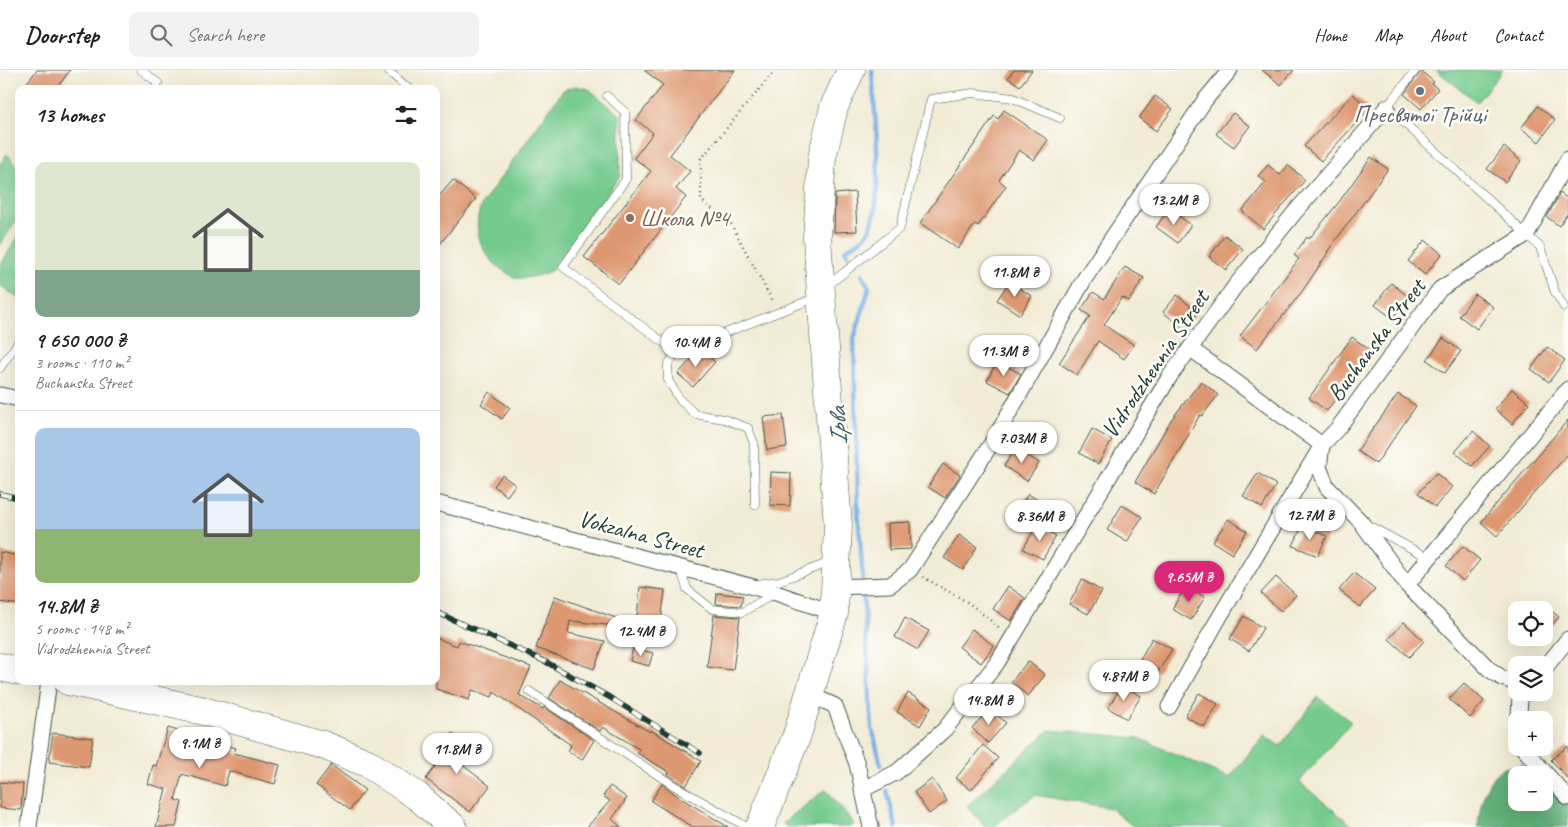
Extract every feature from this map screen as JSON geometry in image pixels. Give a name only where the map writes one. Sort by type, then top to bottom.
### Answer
[{"type":"highway","points":[[760,827],[797,735],[835,600],[838,526],[817,238],[822,158],[834,107],[851,70]]},
{"type":"highway","points":[[0,667],[15,670]]},
{"type":"highway","points":[[86,685],[200,710],[323,745],[367,763],[417,796],[453,827]]},
{"type":"street","points":[[835,600],[890,585],[910,570],[995,438],[1085,278],[1205,100],[1230,70]]},
{"type":"street","name":"Vidrodzhennia Street","points":[[862,790],[897,772],[945,729],[997,663],[1128,442],[1170,376],[1254,263],[1296,211],[1387,107]]},
{"type":"street","name":"Buchanska Street","points":[[1169,707],[1322,445],[1338,428],[1440,289],[1527,234],[1568,159]]},
{"type":"street","points":[[1191,349],[1322,445],[1319,467],[1327,487],[1361,522],[1407,585],[1489,669],[1508,681]]},
{"type":"street","points":[[1407,585],[1568,389]]},
{"type":"street","points":[[0,395],[15,398]]},
{"type":"street","name":"Vokzalna Street","points":[[440,504],[776,593],[835,600]]},
{"type":"street","points":[[1553,657],[1568,638]]},
{"type":"street","points":[[29,827],[48,685]]},
{"type":"street","points":[[809,694],[835,706],[858,764],[862,790],[872,827]]},
{"type":"street","points":[[1530,756],[1568,798]]},
{"type":"lane","points":[[141,70],[158,83],[157,85]]},
{"type":"lane","points":[[387,70],[404,85]]},
{"type":"lane","points":[[1416,70],[1387,107],[1540,248],[1555,292],[1564,307]]},
{"type":"lane","points":[[755,505],[754,443],[748,428],[724,419],[695,414],[680,400],[668,380],[668,365],[676,352],[820,297],[900,228],[931,99],[973,93],[1013,98],[1060,118]]},
{"type":"lane","points":[[607,96],[625,112],[626,179],[562,267],[676,352]]},
{"type":"lane","points":[[0,368],[15,347]]},
{"type":"lane","points":[[1361,522],[1429,558]]},
{"type":"lane","points":[[747,585],[779,581],[836,560]]},
{"type":"lane","points":[[680,567],[687,589],[712,609],[744,612],[776,593]]},
{"type":"lane","points":[[529,690],[673,785],[747,827]]},
{"type":"path","points":[[772,74],[701,160],[701,200],[731,224],[778,312]]},
{"type":"path","points":[[896,580],[925,577],[969,603],[1012,639]]},
{"type":"green space","points":[[1436,70],[1503,70],[1477,102]]},
{"type":"green space","points":[[576,86],[589,89],[620,115],[620,176],[551,271],[530,277],[515,277],[496,265],[484,249],[478,232],[479,213],[482,204],[563,90]]},
{"type":"green space","points":[[7,154],[15,163],[15,222],[0,245],[0,164]]},
{"type":"green space","points":[[15,242],[15,296],[0,285],[0,266]]},
{"type":"green space","points":[[1318,697],[1351,722],[1299,782],[1354,827],[1134,827],[1111,808],[1035,795],[993,827],[986,827],[967,806],[1049,730],[1139,738],[1229,778],[1264,735],[1280,746]]},
{"type":"green space","points":[[1508,767],[1508,811],[1553,811],[1553,780],[1568,788],[1568,827],[1478,827],[1481,804],[1487,787],[1496,773]]},
{"type":"green space","points":[[826,789],[854,824],[850,827],[786,827],[783,823]]},
{"type":"building","points":[[37,70],[70,70],[59,85],[25,85]]},
{"type":"building","points":[[644,70],[735,70],[670,155],[690,171],[676,189],[686,197],[619,284],[584,257],[651,171],[634,158],[653,133],[636,120],[663,85]]},
{"type":"building","points":[[1014,70],[1032,70],[1020,86],[1008,78]]},
{"type":"building","points":[[1262,70],[1294,70],[1281,85]]},
{"type":"building","name":"Пресвятої Трійці","points":[[1421,71],[1434,82],[1432,84],[1438,89],[1421,109],[1404,94]]},
{"type":"building","points":[[1353,94],[1369,109],[1321,161],[1304,146]]},
{"type":"building","points":[[1155,96],[1173,109],[1156,131],[1139,118]]},
{"type":"building","points":[[1538,106],[1555,120],[1539,142],[1521,128]]},
{"type":"building","points":[[1004,110],[1048,140],[1034,160],[1019,150],[999,180],[1006,186],[978,226],[975,224],[958,249],[920,223],[994,116],[998,119]]},
{"type":"building","points":[[1233,113],[1250,126],[1234,147],[1216,134]]},
{"type":"building","points":[[1504,147],[1521,161],[1505,182],[1487,169]]},
{"type":"building","points":[[1371,157],[1388,169],[1327,252],[1303,290],[1257,349],[1240,336],[1299,259],[1294,255],[1307,237],[1309,239],[1339,202]]},
{"type":"building","points":[[1268,165],[1280,175],[1288,165],[1305,180],[1263,229],[1242,211],[1266,182],[1258,176]]},
{"type":"building","points":[[453,180],[476,199],[440,244],[440,195]]},
{"type":"building","points":[[855,192],[857,231],[834,232],[835,194]]},
{"type":"building","points":[[1560,193],[1568,199],[1568,213],[1559,226],[1547,217]]},
{"type":"building","points":[[1169,209],[1191,225],[1178,243],[1156,227]]},
{"type":"building","points":[[1225,235],[1243,249],[1226,270],[1209,257]]},
{"type":"building","points":[[1425,240],[1442,254],[1425,275],[1408,261]]},
{"type":"building","points":[[1125,267],[1144,278],[1129,301],[1122,297],[1104,325],[1134,345],[1124,359],[1098,341],[1077,375],[1059,363],[1090,316],[1081,310],[1093,292],[1104,299]]},
{"type":"building","points":[[1009,282],[1032,296],[1020,315],[997,300]]},
{"type":"building","points":[[1391,283],[1409,297],[1392,318],[1375,305]]},
{"type":"building","points":[[1475,294],[1493,307],[1477,329],[1459,316]]},
{"type":"building","points":[[1177,295],[1198,312],[1184,329],[1163,312]]},
{"type":"building","points":[[1352,337],[1370,350],[1327,411],[1309,398]]},
{"type":"building","points":[[1443,338],[1461,351],[1445,373],[1427,360]]},
{"type":"building","points":[[1547,347],[1565,360],[1549,382],[1531,369]]},
{"type":"building","points":[[700,349],[715,362],[693,387],[678,374]]},
{"type":"building","points":[[997,361],[1021,374],[1010,393],[987,381]]},
{"type":"building","points":[[1201,381],[1218,395],[1202,416],[1200,415],[1154,494],[1135,482],[1171,420]]},
{"type":"building","points":[[1512,389],[1529,403],[1512,424],[1495,409]]},
{"type":"building","points":[[489,392],[510,408],[502,419],[481,404]]},
{"type":"building","points":[[1398,394],[1416,406],[1376,464],[1357,451]]},
{"type":"building","points":[[783,415],[787,447],[767,450],[763,417]]},
{"type":"building","points":[[1568,420],[1568,454],[1497,536],[1481,522]]},
{"type":"building","points":[[1092,429],[1112,440],[1098,464],[1079,453]]},
{"type":"building","points":[[1473,431],[1490,446],[1472,466],[1455,452]]},
{"type":"building","points":[[1016,448],[1039,463],[1027,481],[1004,466]]},
{"type":"building","points":[[943,464],[960,475],[945,498],[928,487]]},
{"type":"building","points":[[771,472],[791,473],[790,506],[770,505]]},
{"type":"building","points":[[1258,473],[1276,485],[1262,508],[1243,496]]},
{"type":"building","points":[[1436,473],[1452,487],[1435,507],[1418,493]]},
{"type":"building","points":[[502,475],[515,485],[507,496],[494,486]]},
{"type":"building","points":[[1028,494],[1040,501],[1029,521],[1016,513]]},
{"type":"building","points":[[1122,505],[1142,517],[1127,542],[1107,530]]},
{"type":"building","points":[[1228,519],[1247,531],[1232,554],[1213,542]]},
{"type":"building","points":[[910,522],[911,549],[889,550],[888,523]]},
{"type":"building","points":[[1037,525],[1056,536],[1043,559],[1023,549]]},
{"type":"building","points":[[1302,526],[1327,536],[1318,556],[1293,546]]},
{"type":"building","points":[[959,535],[977,547],[963,570],[944,558]]},
{"type":"building","points":[[1463,546],[1480,560],[1463,581],[1446,566]]},
{"type":"building","points":[[0,552],[15,555],[15,604],[0,602]]},
{"type":"building","points":[[1354,573],[1375,590],[1360,607],[1339,590]]},
{"type":"building","points":[[1276,577],[1296,595],[1281,611],[1261,593]]},
{"type":"building","points":[[1082,580],[1102,591],[1088,614],[1069,604]]},
{"type":"building","points":[[1008,586],[1025,598],[1011,621],[993,609]]},
{"type":"building","points":[[1186,586],[1205,597],[1191,620],[1172,609]]},
{"type":"building","points":[[640,587],[665,590],[660,630],[636,627]]},
{"type":"building","points":[[717,593],[743,596],[741,606],[716,604]]},
{"type":"building","points":[[555,596],[627,622],[626,627],[570,621],[568,633],[605,641],[594,669],[536,648]]},
{"type":"building","points":[[1553,612],[1559,617],[1553,624]]},
{"type":"building","points":[[714,615],[740,617],[733,670],[707,667]]},
{"type":"building","points":[[1244,616],[1263,628],[1249,651],[1230,639]]},
{"type":"building","points":[[905,618],[929,631],[918,650],[895,637]]},
{"type":"building","points":[[1404,622],[1424,641],[1409,657],[1389,639]]},
{"type":"building","points":[[972,629],[994,646],[981,663],[959,647]]},
{"type":"building","points":[[1152,638],[1172,649],[1158,672],[1139,661]]},
{"type":"building","points":[[440,640],[457,646],[459,641],[531,667],[519,695],[543,709],[544,707],[594,740],[582,760],[568,751],[571,745],[494,692],[492,697],[472,690],[469,700],[436,689],[436,685],[440,685]]},
{"type":"building","points":[[633,648],[653,653],[649,666],[630,661]]},
{"type":"building","points":[[1028,661],[1045,675],[1028,696],[1011,682]]},
{"type":"building","points":[[560,680],[650,732],[651,730],[701,761],[686,786],[668,775],[669,772],[637,753],[639,749],[603,727],[600,731],[549,698]]},
{"type":"building","points":[[1464,683],[1484,701],[1470,718],[1449,699]]},
{"type":"building","points":[[1122,685],[1141,696],[1127,719],[1108,708]]},
{"type":"building","points":[[908,693],[931,707],[920,726],[897,712]]},
{"type":"building","points":[[1199,693],[1218,704],[1204,727],[1185,716]]},
{"type":"building","points":[[990,708],[1006,723],[988,743],[972,728]]},
{"type":"building","points":[[168,728],[236,748],[234,753],[280,765],[275,784],[229,771],[225,786],[182,774],[175,800],[182,802],[176,827],[156,827],[166,789],[148,784],[153,765],[156,766]]},
{"type":"building","points":[[53,733],[93,738],[89,767],[49,762]]},
{"type":"building","points":[[452,733],[472,748],[460,763],[490,786],[470,812],[426,779],[444,755],[439,751]]},
{"type":"building","points":[[983,745],[998,758],[971,790],[956,778]]},
{"type":"building","points":[[1568,746],[1568,779],[1551,760]]},
{"type":"building","points":[[331,765],[365,790],[350,810],[316,785]]},
{"type":"building","points":[[932,779],[947,801],[929,814],[914,792]]},
{"type":"building","points":[[0,782],[23,784],[21,810],[0,808]]},
{"type":"building","points":[[662,784],[679,797],[728,827],[693,827],[651,801]]},
{"type":"building","points":[[610,786],[627,798],[612,819],[621,827],[587,827],[610,801],[603,796]]},
{"type":"waterway","name":"Ірва","points":[[848,254],[845,250],[867,234],[874,216],[878,176],[872,70]]},
{"type":"waterway","name":"Ірва","points":[[862,274],[869,288],[854,339],[858,511],[863,581]]},
{"type":"waterway","name":"Ірва","points":[[863,591],[872,728],[881,765]]},
{"type":"waterway","name":"Ірва","points":[[887,791],[896,827]]},
{"type":"railway","points":[[0,494],[15,497]]},
{"type":"railway","points":[[440,614],[546,662],[609,697],[700,753]]},
{"type":"place","name":"Пресвятої Трійці","points":[[1420,91]]},
{"type":"place","name":"Школа №4","points":[[630,218]]}]
